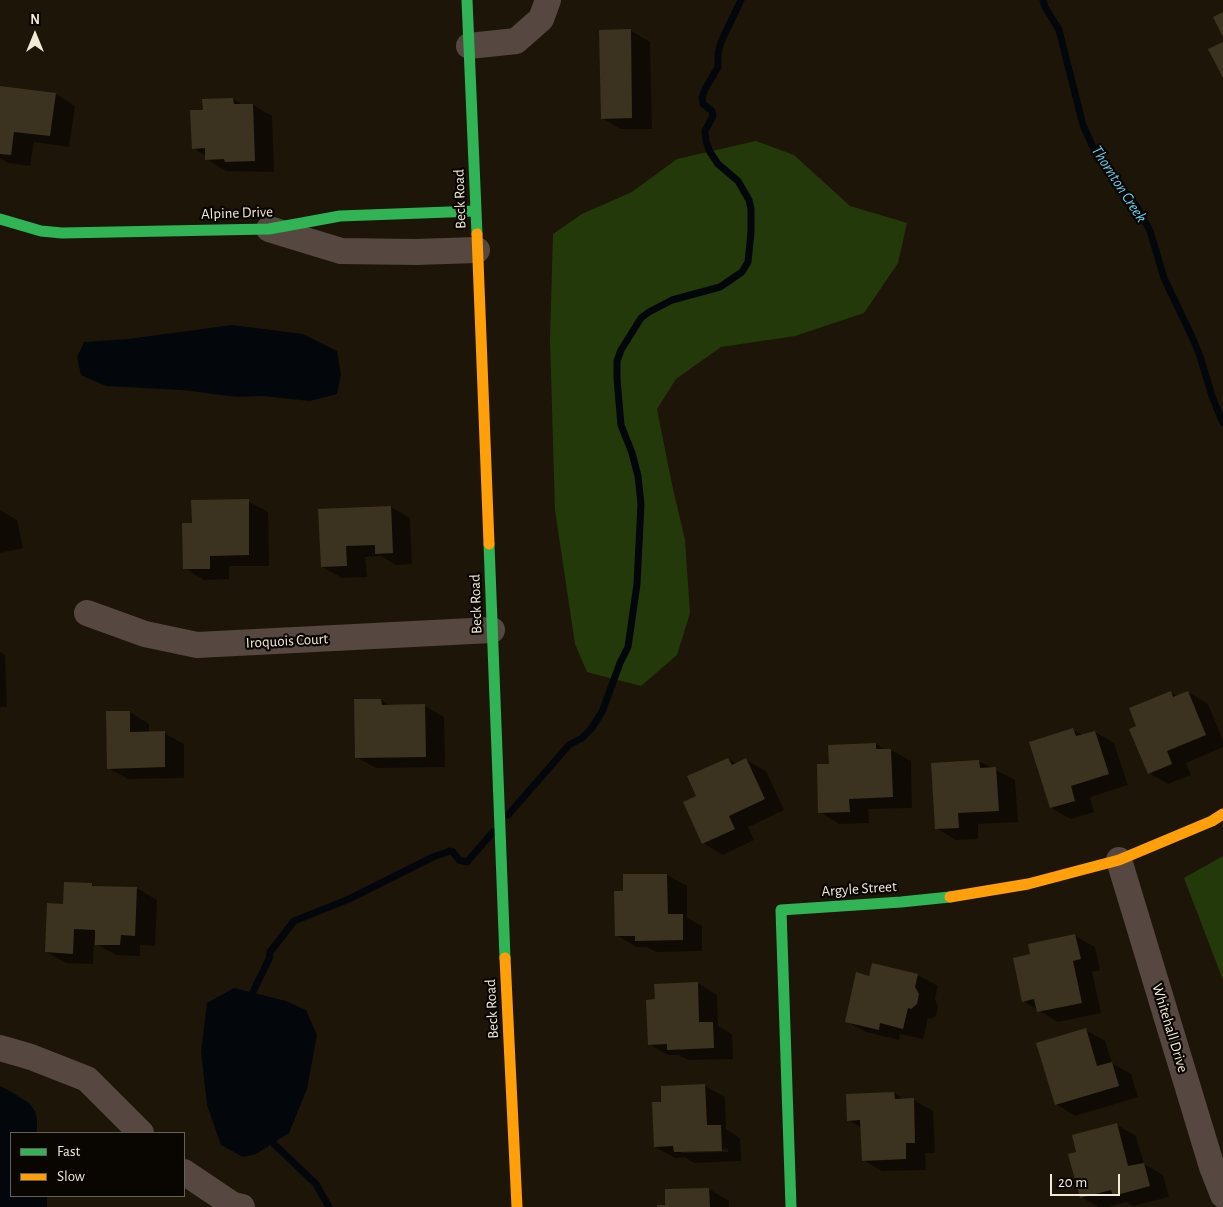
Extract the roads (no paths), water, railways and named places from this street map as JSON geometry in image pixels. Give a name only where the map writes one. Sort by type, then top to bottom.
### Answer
[{"type":"street","name":"Beck Road","points":[[467,0],[504,934],[517,1207]]},
{"type":"street","points":[[469,46],[516,41],[541,18],[548,0]]},
{"type":"street","name":"Alpine Drive","points":[[0,219],[42,231],[62,233],[269,229],[340,216],[476,211]]},
{"type":"street","points":[[269,229],[341,251],[416,252],[478,250]]},
{"type":"street","name":"Iroquois Court","points":[[87,613],[145,634],[197,644],[492,630]]},
{"type":"street","name":"Argyle Street","points":[[791,1207],[781,910],[901,902],[964,895],[1028,884],[1119,860],[1212,821],[1223,814]]},
{"type":"street","name":"Whitehall Drive","points":[[1119,860],[1212,1167],[1223,1195]]},
{"type":"street","points":[[0,1048],[31,1056],[87,1079],[140,1132]]},
{"type":"street","points":[[185,1173],[233,1205],[242,1207]]},
{"type":"waterway","points":[[508,815],[569,745],[582,738],[591,729],[602,712],[628,647],[637,584],[641,504],[638,476],[632,453],[621,425],[617,379],[617,361],[621,350],[641,318],[649,312],[672,300],[720,287],[742,272],[748,262],[751,232],[749,200],[738,181],[718,164],[710,152],[705,131],[713,116],[712,111],[703,104],[702,98],[718,67],[718,53],[721,42],[741,0]]},
{"type":"waterway","name":"Thornton Creek","points":[[1043,0],[1045,7],[1059,30],[1083,125],[1108,172],[1138,208],[1150,231],[1164,278],[1200,356],[1212,396],[1223,423]]},
{"type":"waterway","points":[[249,1000],[269,959],[270,952],[294,921],[349,899],[433,857],[450,851],[459,860],[467,862],[493,832]]},
{"type":"waterway","points":[[270,1135],[274,1144],[316,1184],[329,1207]]}]
